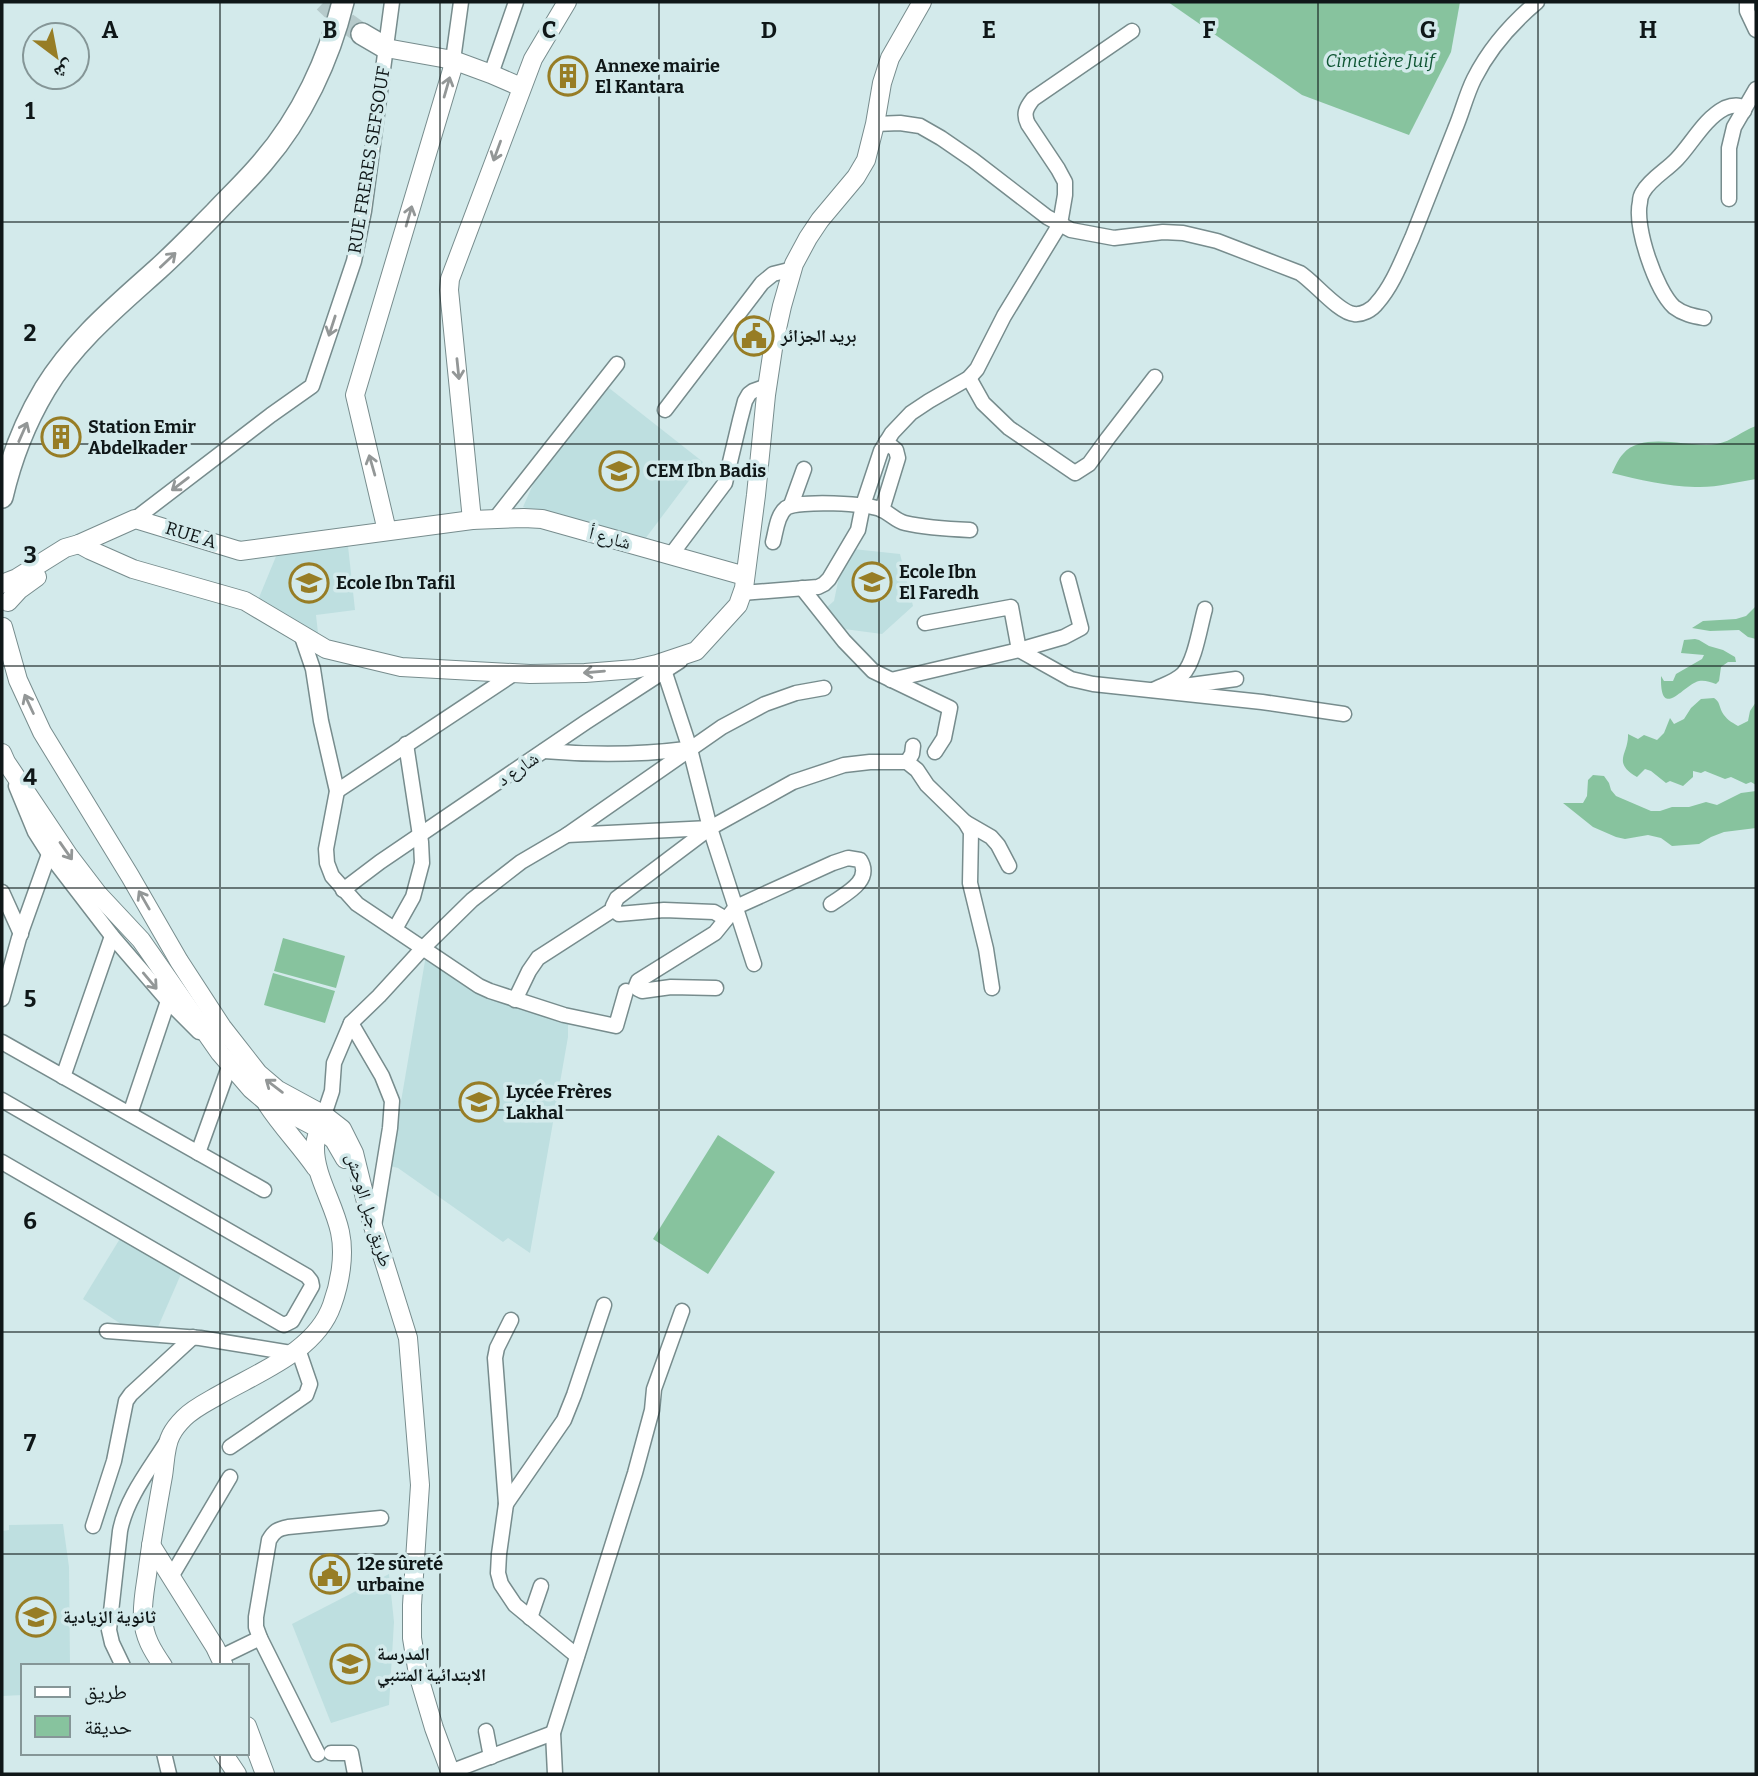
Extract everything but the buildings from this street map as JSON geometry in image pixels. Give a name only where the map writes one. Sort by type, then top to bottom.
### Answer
[{"type":"highway","points":[[2,497],[12,457],[29,420],[46,387],[71,353],[223,205],[283,136],[308,96],[332,39],[343,2]]},
{"type":"highway","points":[[362,34],[386,48]]},
{"type":"main road","points":[[472,520],[450,279],[521,87],[533,59],[567,2]]},
{"type":"main road","points":[[79,544],[133,569],[245,601],[326,649],[401,667],[515,673],[585,673],[663,667],[696,651],[738,605],[756,495],[774,342],[793,269],[820,220],[856,177],[866,160],[890,58],[922,2]]},
{"type":"main road","points":[[386,48],[453,60],[521,87]]},
{"type":"main road","points":[[387,531],[355,395],[453,60]]},
{"type":"main road","points":[[2,628],[9,610],[4,591],[24,586],[71,556],[79,544],[135,519]]},
{"type":"main road","name":"RUE A","points":[[135,519],[240,551],[387,531]]},
{"type":"main road","name":"شارع أ","points":[[387,531],[472,520],[542,519],[671,555],[743,584]]},
{"type":"main road","name":"طريق جبل الوحش","points":[[2,628],[18,680],[42,732],[179,961],[222,1027],[258,1073],[315,1118],[342,1129],[354,1153],[408,1338],[420,1485],[412,1638],[418,1674],[451,1773]]},
{"type":"main road","points":[[4,758],[69,856],[98,894],[141,940],[225,1058],[264,1100],[278,1122],[308,1149],[320,1173],[340,1230],[342,1260],[333,1303],[318,1331],[295,1351],[199,1406],[181,1420],[170,1436],[150,1545],[143,1603],[143,1619],[150,1648],[162,1664]]},
{"type":"main road","points":[[264,1100],[315,1118],[338,1146],[371,1218]]},
{"type":"main road","points":[[308,1149],[316,1142],[315,1118]]},
{"type":"main road","points":[[308,1149],[338,1146]]},
{"type":"main road","points":[[150,1545],[222,1661]]},
{"type":"main road","points":[[248,1729],[265,1774]]},
{"type":"main road","points":[[224,1755],[237,1774]]},
{"type":"street","name":"RUE FRERES SEFSOUF","points":[[135,519],[312,386],[354,261],[364,211],[392,2]]},
{"type":"street","points":[[453,60],[461,2]]},
{"type":"street","points":[[491,74],[516,2]]},
{"type":"street","points":[[875,124],[900,123],[920,126],[974,160],[1047,217],[1072,230],[1114,238],[1163,232],[1182,233],[1217,241],[1300,273],[1348,313],[1364,313],[1377,304],[1387,290],[1404,256],[1474,80],[1494,46],[1519,17],[1537,2]]},
{"type":"street","points":[[1747,2],[1747,11],[1756,30]]},
{"type":"street","points":[[743,584],[802,588],[824,584],[858,530],[863,505],[881,451],[892,433],[911,413],[969,378],[977,369],[1004,316],[1060,224],[1065,182],[1024,116],[1027,106],[1033,99],[1132,31]]},
{"type":"street","points":[[1729,199],[1729,148],[1734,127],[1756,89]]},
{"type":"street","points":[[1704,318],[1676,309],[1667,298],[1649,260],[1641,234],[1639,204],[1643,192],[1651,182],[1677,159],[1714,116],[1735,105],[1744,111]]},
{"type":"street","points":[[665,410],[762,283],[773,274],[793,269]]},
{"type":"street","points":[[495,519],[617,364]]},
{"type":"street","points":[[969,378],[983,403],[1009,428],[1075,473],[1089,464],[1155,377]]},
{"type":"street","points":[[671,555],[725,483],[745,401],[753,391],[767,386]]},
{"type":"street","points":[[882,510],[898,458],[896,450],[886,442]]},
{"type":"street","points":[[791,505],[804,469]]},
{"type":"street","points":[[773,542],[779,517],[784,509],[791,505],[863,505],[882,510],[902,523],[970,530]]},
{"type":"street","points":[[891,680],[1019,650],[1063,637],[1082,628],[1069,579]]},
{"type":"street","points":[[802,588],[873,671],[950,708],[944,738],[935,752]]},
{"type":"street","points":[[925,623],[1011,607],[1019,650]]},
{"type":"street","points":[[1151,690],[1176,680],[1186,672],[1205,609]]},
{"type":"street","points":[[301,634],[313,669],[321,721],[337,791],[326,849],[327,863],[332,876],[343,890],[357,904],[479,986],[515,1000],[564,1015],[616,1026],[626,991]]},
{"type":"street","points":[[1019,650],[1071,678],[1093,684],[1262,702],[1344,714]]},
{"type":"street","points":[[663,667],[690,749],[710,828],[754,964]]},
{"type":"street","name":"شارع د","points":[[343,890],[663,667]]},
{"type":"street","points":[[337,791],[515,673]]},
{"type":"street","points":[[1151,690],[1236,679]]},
{"type":"street","points":[[315,1118],[332,1091],[334,1063],[352,1023],[472,900],[521,862],[567,835],[722,727],[765,704],[796,693],[824,688]]},
{"type":"street","points":[[395,929],[413,897],[422,863],[406,744]]},
{"type":"street","points":[[908,762],[913,747]]},
{"type":"street","points":[[544,751],[581,754],[690,749]]},
{"type":"street","points":[[4,758],[35,832],[49,854],[112,936],[168,1001],[225,1058],[198,1153]]},
{"type":"street","points":[[726,919],[714,912],[664,910],[619,914],[613,906],[617,898],[710,828],[776,790],[816,773],[844,765],[908,762],[965,822],[991,837],[1009,866]]},
{"type":"street","points":[[965,822],[971,832],[971,883],[992,988]]},
{"type":"street","points":[[567,835],[710,828]]},
{"type":"street","points":[[2,999],[49,854]]},
{"type":"street","points":[[716,988],[671,987],[642,991],[636,986],[638,981],[715,933],[736,907],[833,863],[848,858],[860,860],[864,867],[860,881],[831,904]]},
{"type":"street","points":[[2,892],[21,934]]},
{"type":"street","points":[[515,1000],[538,958],[614,909]]},
{"type":"street","points":[[63,1077],[112,936]]},
{"type":"street","points":[[130,1114],[168,1001]]},
{"type":"street","points":[[352,1023],[382,1076],[392,1101],[390,1128],[371,1218]]},
{"type":"street","points":[[2,1042],[264,1190]]},
{"type":"street","points":[[2,1100],[307,1276],[312,1286],[292,1321],[284,1325],[2,1162]]},
{"type":"street","points":[[506,1504],[564,1420],[604,1305]]},
{"type":"street","points":[[555,1774],[553,1733],[635,1473],[652,1410],[654,1389],[682,1311]]},
{"type":"street","points":[[511,1320],[495,1358],[506,1504],[498,1573],[501,1584],[514,1605],[577,1656]]},
{"type":"street","points":[[107,1331],[193,1338],[295,1351],[310,1384],[306,1395],[230,1447]]},
{"type":"street","points":[[93,1526],[114,1461],[126,1401],[193,1338]]},
{"type":"street","points":[[122,1664],[109,1630],[123,1518],[170,1436]]},
{"type":"street","points":[[171,1577],[230,1477]]},
{"type":"street","points":[[355,1774],[351,1753],[325,1754],[260,1638],[256,1617],[273,1533],[288,1527],[381,1518]]},
{"type":"street","points":[[530,1618],[541,1586]]},
{"type":"street","points":[[222,1661],[260,1638]]},
{"type":"street","points":[[486,1731],[491,1756]]},
{"type":"street","points":[[451,1773],[553,1733]]},
{"type":"street","points":[[164,1755],[169,1774]]},
{"type":"shaded area","name":"CEM Ibn Badis","points":[[609,388],[703,462],[642,543],[523,507],[535,480]]},
{"type":"shaded area","name":"Ecole Ibn Tafil","points":[[348,546],[355,610],[316,615],[318,633],[312,634],[258,600],[277,554]]},
{"type":"shaded area","name":"Ecole Ibn El Faredh","points":[[853,549],[900,554],[913,606],[882,634],[844,629],[826,608],[834,601],[842,562]]},
{"type":"shaded area","name":"Lycée Frères Lakhal","points":[[426,955],[496,1001],[568,1023],[568,1037],[530,1253],[508,1238],[503,1242],[398,1168],[390,1166]]},
{"type":"shaded area","points":[[121,1237],[181,1274],[158,1327],[121,1324],[83,1299]]},
{"type":"shaded area","name":"ثانوية الزيادية","points":[[63,1524],[69,1567],[70,1664],[21,1664],[21,1695],[2,1696],[2,1531],[9,1530],[9,1525]]},
{"type":"shaded area","name":"المدرسة الابتدائية المتنبي","points":[[389,1574],[394,1622],[389,1705],[331,1723],[292,1624]]},
{"type":"green space","name":"Cimetière Juif","points":[[1168,2],[1460,2],[1451,52],[1409,135],[1302,95]]},
{"type":"green space","points":[[1756,426],[1756,479],[1695,487],[1612,473],[1623,454],[1642,443],[1717,444]]},
{"type":"green space","points":[[1756,606],[1756,639],[1739,630],[1710,631],[1692,628],[1703,621],[1746,616]]},
{"type":"green space","points":[[1695,639],[1723,650],[1735,657],[1736,662],[1728,662],[1721,667],[1716,684],[1699,681],[1668,699],[1664,697],[1661,676],[1664,681],[1673,681],[1676,674],[1702,659],[1704,655],[1681,653],[1684,640]]},
{"type":"green space","points":[[1714,698],[1725,717],[1738,726],[1748,721],[1756,702],[1756,785],[1731,777],[1725,779],[1705,771],[1693,771],[1693,777],[1683,786],[1670,781],[1666,783],[1645,769],[1637,777],[1629,772],[1623,762],[1628,734],[1638,739],[1644,735],[1657,740],[1664,733],[1670,718],[1674,724],[1684,719],[1701,699]]},
{"type":"green space","points":[[1593,775],[1604,776],[1616,796],[1651,811],[1689,807],[1706,802],[1717,805],[1741,793],[1756,791],[1756,828],[1724,832],[1699,844],[1672,846],[1661,838],[1648,835],[1625,839],[1616,837],[1593,827],[1563,803],[1583,803],[1587,796],[1588,780]]},
{"type":"green space","points":[[283,938],[345,956],[336,988],[274,971]]},
{"type":"green space","points":[[273,973],[335,991],[325,1023],[264,1005]]},
{"type":"green space","points":[[718,1135],[775,1172],[708,1274],[653,1239]]},
{"type":"tunnel","points":[[324,2],[362,34]]},
{"type":"place","name":"Annexe mairie El Kantara","points":[[568,76]]},
{"type":"place","name":"بريد الجزائر","points":[[754,336]]},
{"type":"place","name":"Station Emir Abdelkader","points":[[61,437]]},
{"type":"place","name":"CEM Ibn Badis","points":[[619,471]]},
{"type":"place","name":"Ecole Ibn El Faredh","points":[[872,582]]},
{"type":"place","name":"Ecole Ibn Tafil","points":[[309,583]]},
{"type":"place","name":"Lycée Frères Lakhal","points":[[479,1102]]},
{"type":"place","name":"12e sûreté urbaine","points":[[330,1574]]},
{"type":"place","name":"ثانوية الزيادية","points":[[36,1617]]},
{"type":"place","name":"المدرسة الابتدائية المتنبي","points":[[350,1664]]}]
